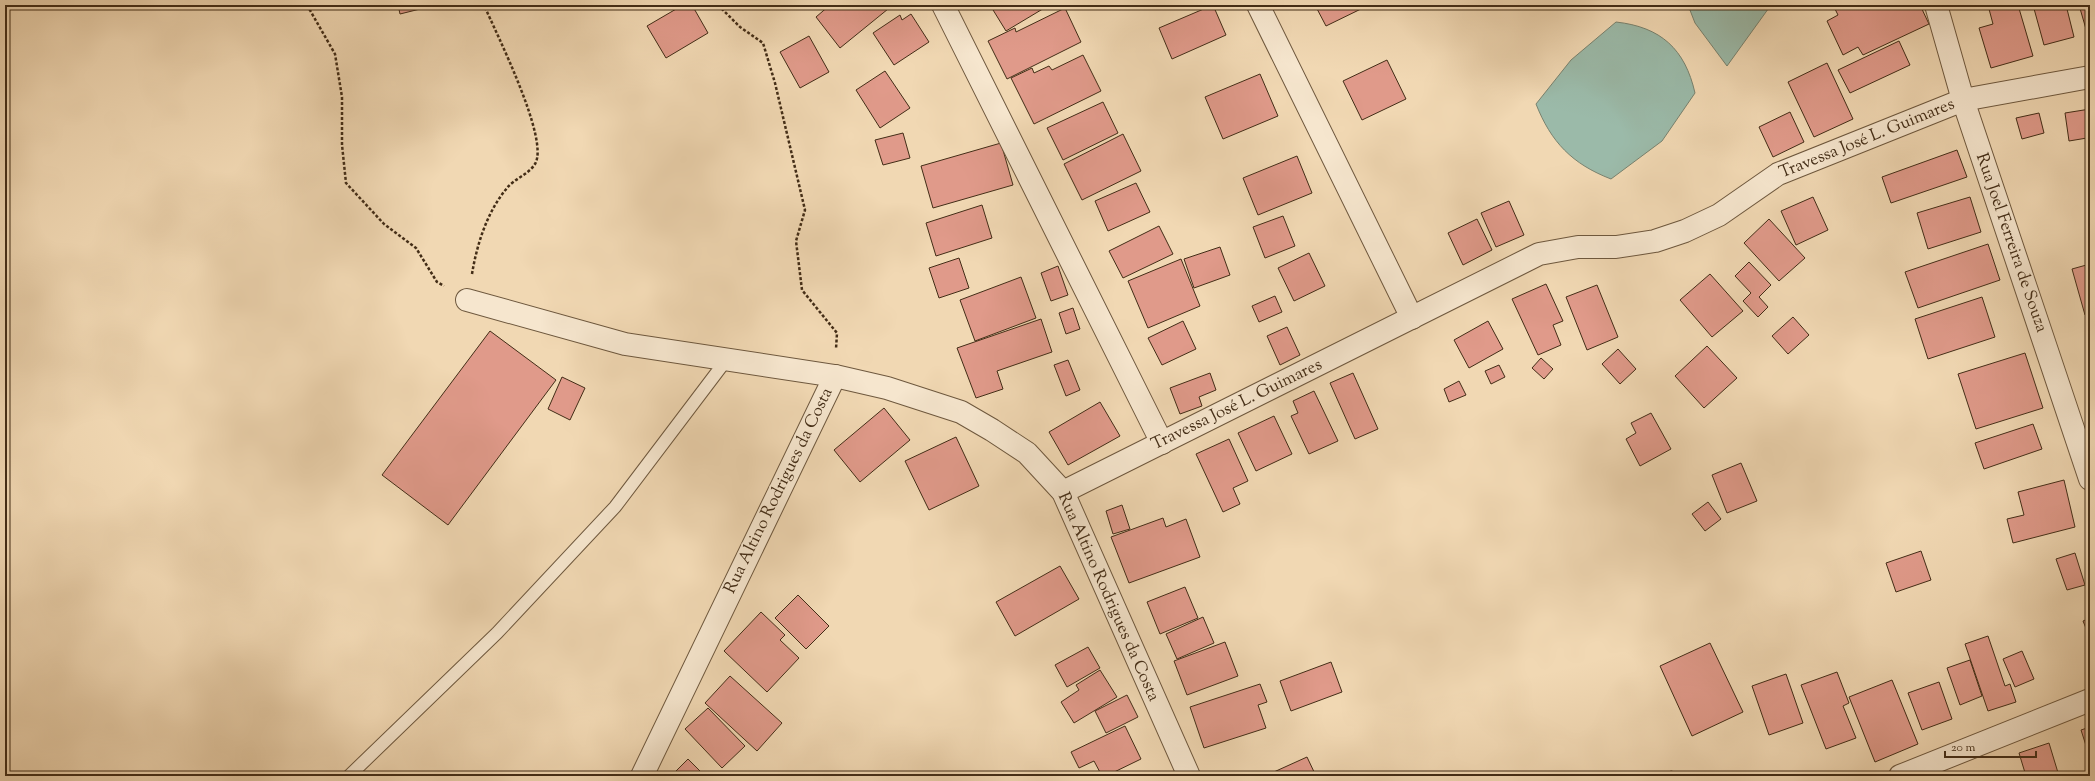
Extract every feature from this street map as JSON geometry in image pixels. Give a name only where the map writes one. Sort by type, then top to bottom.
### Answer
[{"type":"street","points":[[943,5],[1162,443]]},
{"type":"street","points":[[1258,5],[1412,318]]},
{"type":"street","name":"Rua Joel Ferreira de Souza","points":[[1936,5],[1963,100],[2090,479]]},
{"type":"street","name":"Travessa José L. Guimares","points":[[1063,492],[1539,254],[1578,247],[1616,247],[1655,241],[1685,231],[1719,215],[1778,174],[1963,100],[2090,77]]},
{"type":"street","points":[[467,300],[625,344],[835,376]]},
{"type":"street","name":"Rua Altino Rodrigues da Costa","points":[[642,776],[835,376],[887,388],[961,412],[1027,453],[1063,492],[1189,776]]},
{"type":"street","points":[[1900,776],[2090,700]]},
{"type":"lane","points":[[349,776],[497,634],[615,507],[727,359]]},
{"type":"path","points":[[307,5],[335,54],[342,97],[342,145],[346,183],[384,224],[416,248],[437,282],[467,300],[475,256],[489,215],[507,187],[534,165],[539,151],[522,90],[484,5]]},
{"type":"path","points":[[718,5],[740,27],[763,43],[775,83],[805,210],[796,241],[802,290],[837,333],[835,376]]},
{"type":"shaded area","points":[[1688,5],[1771,5],[1727,66],[1695,23]]},
{"type":"shaded area","points":[[1616,22],[1646,29],[1669,43],[1685,64],[1695,93],[1662,141],[1611,179],[1585,166],[1564,150],[1549,130],[1536,104],[1571,60]]},
{"type":"building","points":[[398,5],[432,5],[432,6],[400,14]]},
{"type":"building","points":[[633,5],[647,5],[634,9]]},
{"type":"building","points":[[683,5],[692,5],[708,33],[666,58],[647,26]]},
{"type":"building","points":[[830,5],[884,5],[888,9],[840,48],[816,17]]},
{"type":"building","points":[[990,5],[1045,5],[1046,7],[1006,31]]},
{"type":"building","points":[[1213,5],[1226,35],[1172,59],[1159,28]]},
{"type":"building","points":[[1315,5],[1365,5],[1365,7],[1326,26]]},
{"type":"building","points":[[1833,5],[1920,5],[1929,24],[1863,55],[1858,47],[1843,55],[1827,21],[1838,15]]},
{"type":"building","points":[[2001,5],[2018,5],[2033,56],[1991,68],[1979,28],[1993,24],[1989,9]]},
{"type":"building","points":[[2033,5],[2066,5],[2074,37],[2044,45]]},
{"type":"building","points":[[2079,5],[2090,5],[2090,35],[2088,36]]},
{"type":"building","points":[[1065,8],[1081,42],[1007,79],[988,41],[1015,28],[1016,32]]},
{"type":"building","points":[[911,14],[929,42],[894,65],[873,33],[900,15],[902,20]]},
{"type":"building","points":[[809,36],[829,72],[800,88],[780,52]]},
{"type":"building","points":[[1899,41],[1910,65],[1850,93],[1838,70]]},
{"type":"building","points":[[1083,55],[1101,91],[1034,124],[1011,78],[1032,68],[1034,73],[1049,66],[1052,70]]},
{"type":"building","points":[[1387,60],[1406,99],[1362,120],[1343,81]]},
{"type":"building","points":[[1827,63],[1853,119],[1814,137],[1788,82]]},
{"type":"building","points":[[885,71],[910,108],[880,128],[856,90]]},
{"type":"building","points":[[1260,74],[1278,116],[1223,139],[1205,97]]},
{"type":"building","points":[[1103,102],[1118,133],[1063,160],[1047,128]]},
{"type":"building","points":[[2090,109],[2090,158],[2087,138],[2069,141],[2065,113]]},
{"type":"building","points":[[1790,112],[1804,142],[1773,157],[1759,127]]},
{"type":"building","points":[[2039,113],[2044,133],[2022,139],[2016,118]]},
{"type":"building","points":[[903,133],[910,158],[883,165],[875,140]]},
{"type":"building","points":[[1123,134],[1141,171],[1082,200],[1064,164]]},
{"type":"building","points":[[1001,143],[1013,185],[933,208],[921,166]]},
{"type":"building","points":[[1957,150],[1967,177],[1891,203],[1882,177]]},
{"type":"building","points":[[1297,156],[1312,193],[1258,215],[1243,178]]},
{"type":"building","points":[[1136,183],[1150,212],[1108,231],[1095,201]]},
{"type":"building","points":[[1813,197],[1828,230],[1796,245],[1781,211]]},
{"type":"building","points":[[1970,197],[1981,232],[1928,249],[1917,213]]},
{"type":"building","points":[[1509,201],[1524,235],[1496,247],[1481,213]]},
{"type":"building","points":[[982,205],[992,238],[936,256],[926,223]]},
{"type":"building","points":[[1283,216],[1295,246],[1265,258],[1253,227]]},
{"type":"building","points":[[1477,219],[1492,250],[1463,265],[1448,233]]},
{"type":"building","points":[[1769,219],[1805,258],[1779,281],[1744,243]]},
{"type":"building","points":[[1159,226],[1173,254],[1123,278],[1109,251]]},
{"type":"building","points":[[1988,244],[2000,280],[1918,308],[1905,272]]},
{"type":"building","points":[[1220,247],[1230,275],[1194,288],[1184,259]]},
{"type":"building","points":[[1309,253],[1325,286],[1294,301],[1278,268]]},
{"type":"building","points":[[959,258],[969,288],[939,298],[929,268]]},
{"type":"building","points":[[1181,259],[1200,306],[1148,328],[1128,281]]},
{"type":"building","points":[[1749,262],[1771,285],[1759,297],[1768,307],[1758,317],[1743,301],[1751,293],[1735,276]]},
{"type":"building","points":[[2090,264],[2090,314],[2085,315],[2072,269]]},
{"type":"building","points":[[1058,266],[1068,295],[1051,301],[1041,273]]},
{"type":"building","points":[[1710,274],[1743,311],[1712,337],[1680,300]]},
{"type":"building","points":[[1021,277],[1036,318],[975,341],[960,300]]},
{"type":"building","points":[[1546,284],[1563,321],[1553,325],[1561,345],[1538,355],[1512,299]]},
{"type":"building","points":[[1597,285],[1618,337],[1587,350],[1566,297]]},
{"type":"building","points":[[1275,296],[1282,312],[1259,322],[1252,306]]},
{"type":"building","points":[[1982,297],[1995,337],[1928,359],[1915,319]]},
{"type":"building","points":[[1073,308],[1080,329],[1066,334],[1059,313]]},
{"type":"building","points":[[1793,317],[1809,335],[1788,354],[1772,336]]},
{"type":"building","points":[[1041,319],[1052,352],[997,371],[1003,389],[976,398],[957,348]]},
{"type":"building","points":[[1183,321],[1196,349],[1162,365],[1148,338]]},
{"type":"building","points":[[1488,321],[1503,349],[1469,368],[1454,340]]},
{"type":"building","points":[[1287,327],[1300,355],[1280,365],[1267,336]]},
{"type":"building","points":[[490,331],[556,380],[448,525],[382,475]]},
{"type":"building","points":[[1707,346],[1737,378],[1704,408],[1675,376]]},
{"type":"building","points":[[1618,349],[1636,369],[1620,384],[1602,364]]},
{"type":"building","points":[[2025,353],[2043,408],[1976,429],[1958,374]]},
{"type":"building","points":[[1541,358],[1553,369],[1544,379],[1532,368]]},
{"type":"building","points":[[1068,360],[1080,390],[1066,396],[1054,365]]},
{"type":"building","points":[[1499,365],[1505,377],[1491,384],[1485,371]]},
{"type":"building","points":[[1210,373],[1216,390],[1199,397],[1202,406],[1180,414],[1170,388]]},
{"type":"building","points":[[1353,373],[1378,429],[1355,439],[1330,383]]},
{"type":"building","points":[[562,377],[585,388],[570,420],[548,409]]},
{"type":"building","points":[[1459,381],[1466,395],[1449,402],[1444,389]]},
{"type":"building","points":[[1314,391],[1338,441],[1309,454],[1291,416],[1298,413],[1293,401]]},
{"type":"building","points":[[1100,402],[1120,436],[1068,465],[1049,432]]},
{"type":"building","points":[[884,408],[910,440],[860,482],[834,450]]},
{"type":"building","points":[[1651,413],[1671,449],[1640,466],[1626,439],[1636,433],[1631,423]]},
{"type":"building","points":[[1274,416],[1292,454],[1256,471],[1238,433]]},
{"type":"building","points":[[2033,424],[2042,449],[1984,469],[1975,443]]},
{"type":"building","points":[[956,437],[979,486],[929,510],[905,461]]},
{"type":"building","points":[[1229,439],[1248,481],[1233,488],[1240,504],[1223,512],[1196,454]]},
{"type":"building","points":[[1741,463],[1757,501],[1727,513],[1712,475]]},
{"type":"building","points":[[2064,480],[2075,527],[2013,543],[2007,519],[2024,515],[2018,492]]},
{"type":"building","points":[[1708,502],[1721,519],[1705,531],[1692,514]]},
{"type":"building","points":[[1122,505],[1130,529],[1113,534],[1106,511]]},
{"type":"building","points":[[1163,518],[1166,527],[1186,519],[1200,557],[1129,583],[1111,537]]},
{"type":"building","points":[[1921,551],[1931,580],[1896,592],[1886,563]]},
{"type":"building","points":[[2075,553],[2085,585],[2067,590],[2056,559]]},
{"type":"building","points":[[1060,566],[1079,599],[1015,636],[996,602]]},
{"type":"building","points":[[1185,587],[1198,618],[1160,634],[1147,602]]},
{"type":"building","points":[[798,595],[829,626],[806,649],[775,618]]},
{"type":"building","points":[[761,612],[785,635],[780,640],[799,658],[767,692],[724,651]]},
{"type":"building","points":[[1203,617],[1214,643],[1177,659],[1166,634]]},
{"type":"building","points":[[2090,618],[2090,638],[2083,621]]},
{"type":"building","points":[[1988,636],[2005,686],[2010,684],[2016,702],[1988,711],[1965,644]]},
{"type":"building","points":[[1225,642],[1238,676],[1187,695],[1174,661]]},
{"type":"building","points":[[1710,643],[1743,712],[1692,736],[1660,666]]},
{"type":"building","points":[[1088,647],[1100,668],[1067,687],[1055,665]]},
{"type":"building","points":[[2022,651],[2034,679],[2015,687],[2003,659]]},
{"type":"building","points":[[1970,660],[1982,696],[1960,705],[1947,668]]},
{"type":"building","points":[[1331,662],[1342,692],[1291,711],[1280,681]]},
{"type":"building","points":[[1100,670],[1117,697],[1074,723],[1061,702],[1079,690],[1076,685]]},
{"type":"building","points":[[1837,672],[1849,703],[1843,706],[1856,738],[1826,749],[1801,685]]},
{"type":"building","points":[[1786,674],[1803,723],[1769,735],[1752,686]]},
{"type":"building","points":[[730,676],[782,723],[757,751],[705,703]]},
{"type":"building","points":[[1892,680],[1918,744],[1875,762],[1849,697]]},
{"type":"building","points":[[1939,682],[1952,719],[1922,730],[1908,693]]},
{"type":"building","points":[[1260,684],[1267,702],[1258,705],[1266,728],[1204,748],[1190,707]]},
{"type":"building","points":[[1127,695],[1138,717],[1106,733],[1095,711]]},
{"type":"building","points":[[708,708],[745,746],[722,768],[685,729]]},
{"type":"building","points":[[1125,726],[1141,759],[1106,776],[1102,776],[1094,761],[1079,768],[1071,752]]},
{"type":"building","points":[[2090,727],[2090,758],[2081,730]]},
{"type":"building","points":[[2049,743],[2059,776],[2026,776],[2019,753]]},
{"type":"building","points":[[1307,757],[1316,776],[1265,776]]},
{"type":"building","points":[[688,759],[705,776],[671,776]]},
{"type":"building","points":[[1671,771],[1681,776],[1661,776]]}]
